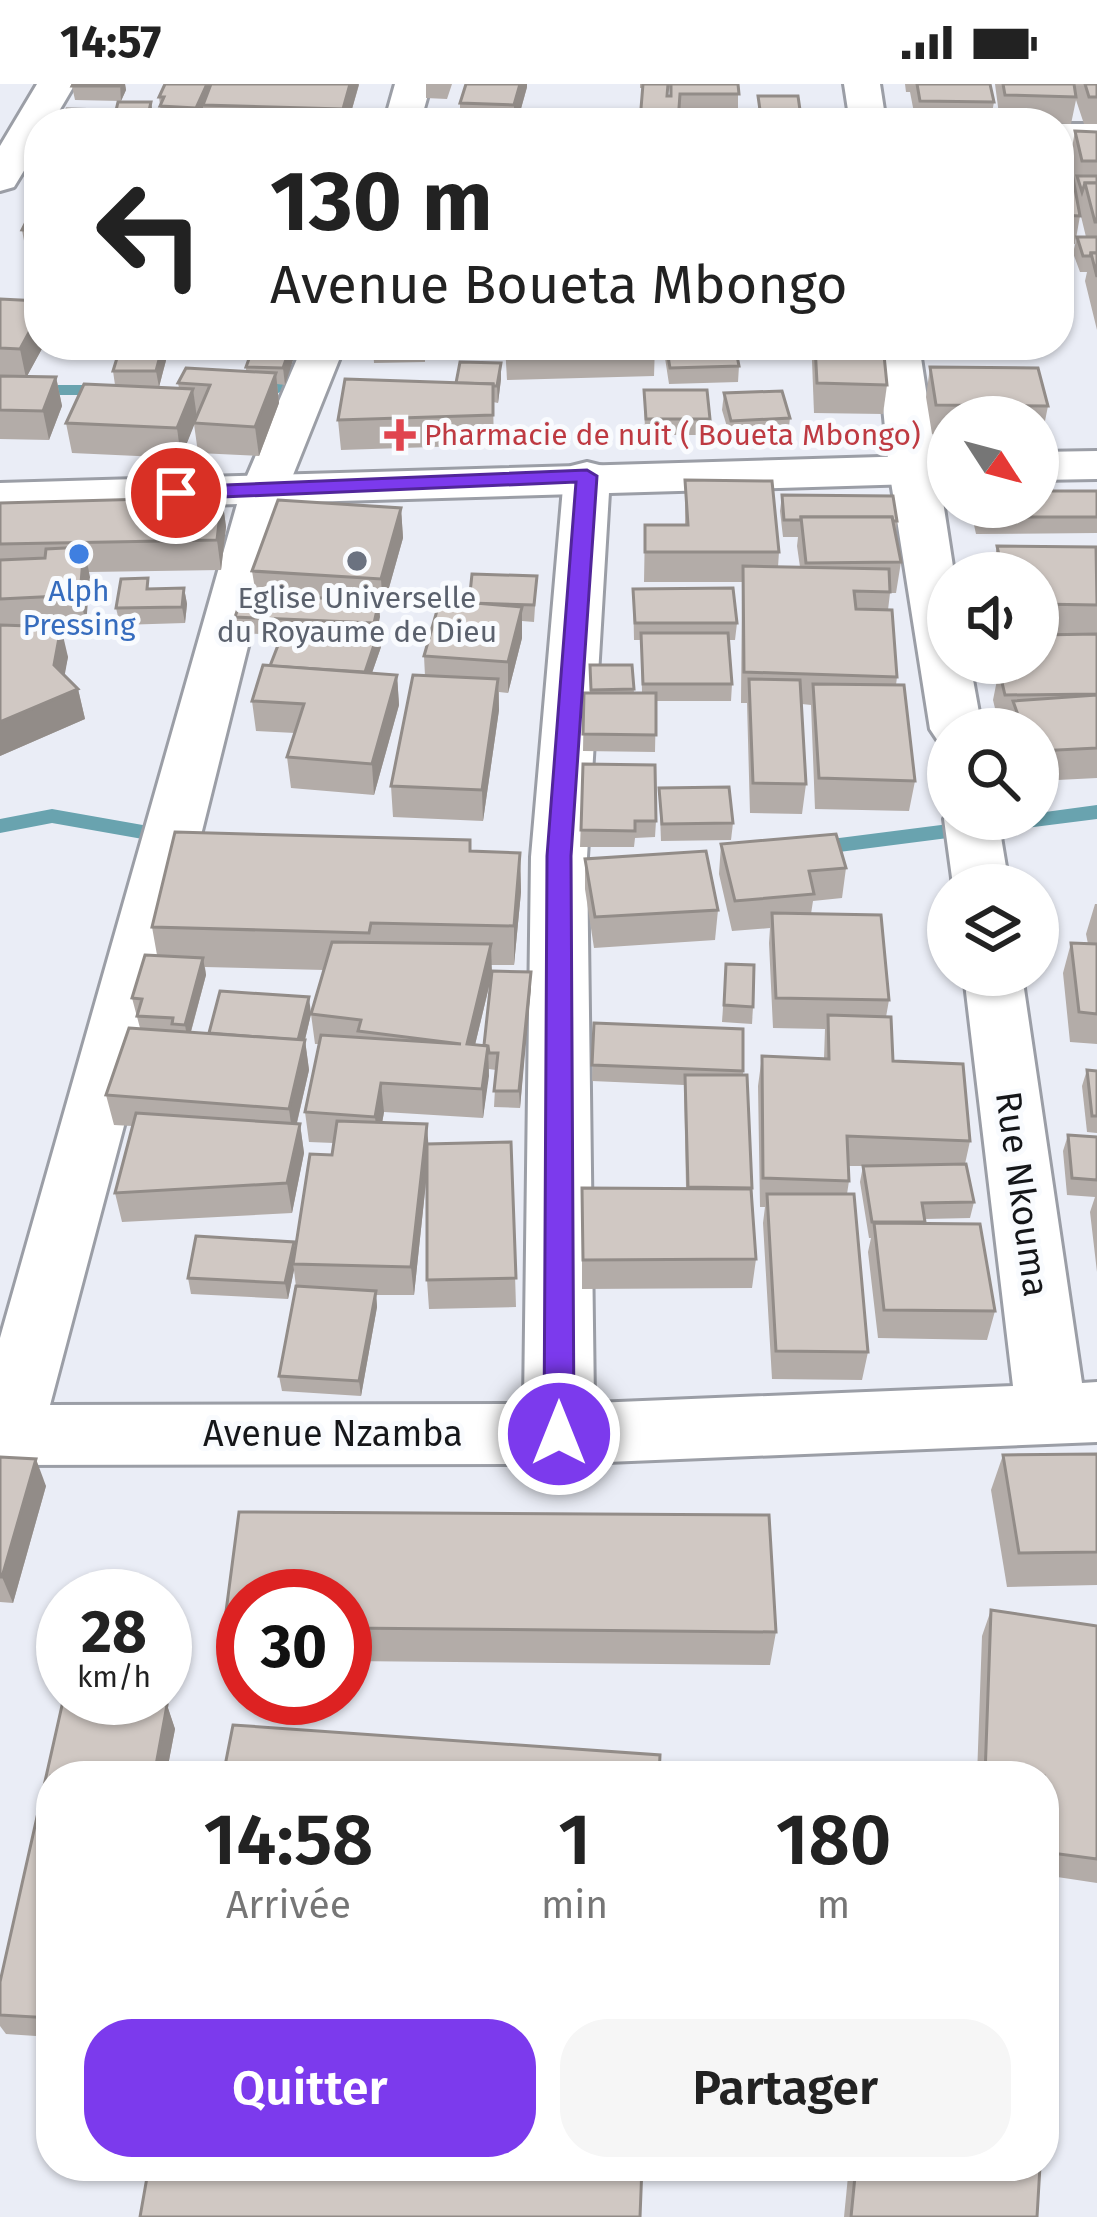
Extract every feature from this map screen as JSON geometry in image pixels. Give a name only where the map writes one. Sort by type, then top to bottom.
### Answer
[{"type":"street","points":[[3,1435],[174,836],[264,490],[318,360]]},
{"type":"street","points":[[902,360],[927,457]]},
{"type":"street","points":[[1059,466],[1097,465]]},
{"type":"street","points":[[0,497],[927,469]]},
{"type":"street","points":[[559,1434],[559,856],[587,476]]},
{"type":"street","points":[[936,528],[954,708]]},
{"type":"street","name":"Rue Nkouma","points":[[997,996],[1074,1412]]},
{"type":"street","name":"Avenue Nzamba","points":[[3,1435],[559,1434],[1074,1412]]},
{"type":"building","points":[[73,84],[120,84],[72,86]]},
{"type":"building","points":[[165,84],[207,84],[196,108],[160,106]]},
{"type":"building","points":[[211,84],[350,84],[343,108],[203,105]]},
{"type":"building","points":[[466,84],[520,84],[514,105],[460,103]]},
{"type":"building","points":[[643,84],[668,84],[667,96],[671,96],[671,84],[738,84],[739,94],[680,94],[679,108],[641,108]]},
{"type":"building","points":[[917,84],[990,84],[994,102],[920,101]]},
{"type":"building","points":[[1003,84],[1074,84],[1076,97],[1005,95]]},
{"type":"building","points":[[1085,84],[1097,84],[1097,97],[1089,97]]},
{"type":"building","points":[[758,96],[798,96],[800,108],[760,108]]},
{"type":"building","points":[[118,102],[151,102],[150,108],[117,108]]},
{"type":"building","points":[[1075,131],[1097,132],[1097,161],[1082,161]]},
{"type":"building","points":[[1077,176],[1097,176],[1097,183],[1085,183],[1082,192]]},
{"type":"building","points":[[1085,183],[1097,183],[1097,222],[1095,222]]},
{"type":"building","points":[[1074,184],[1080,216],[1074,216]]},
{"type":"building","points":[[1077,237],[1097,237],[1097,253],[1083,256]]},
{"type":"building","points":[[0,299],[24,300],[24,342],[20,349],[0,348]]},
{"type":"building","points":[[116,360],[159,360],[156,371],[113,371]]},
{"type":"building","points":[[249,360],[286,360],[283,368],[246,367]]},
{"type":"building","points":[[669,360],[738,360],[739,366],[670,368]]},
{"type":"building","points":[[816,360],[884,360],[887,385],[817,383]]},
{"type":"building","points":[[460,362],[501,363],[497,386],[456,383]]},
{"type":"building","points":[[930,367],[1038,368],[1045,396],[935,396]]},
{"type":"building","points":[[186,368],[276,373],[255,427],[194,423],[210,385],[178,383]]},
{"type":"building","points":[[0,376],[56,377],[43,411],[0,410]]},
{"type":"building","points":[[345,379],[493,384],[493,415],[338,420]]},
{"type":"building","points":[[84,384],[193,389],[177,428],[66,423]]},
{"type":"building","points":[[644,390],[707,390],[710,419],[646,419]]},
{"type":"building","points":[[782,391],[790,418],[731,421],[724,393]]},
{"type":"building","points":[[685,480],[772,481],[779,552],[645,552],[645,525],[688,525]]},
{"type":"building","points":[[1059,491],[1097,491],[1097,517],[1059,517]]},
{"type":"building","points":[[782,495],[893,496],[897,521],[892,517],[784,520]]},
{"type":"building","points":[[222,497],[217,540],[0,544],[0,503]]},
{"type":"building","points":[[278,500],[401,508],[381,579],[252,571]]},
{"type":"building","points":[[801,517],[892,517],[901,562],[806,563]]},
{"type":"building","points":[[997,546],[1096,547],[1097,605],[1059,604],[1059,552],[998,552]]},
{"type":"building","points":[[84,547],[80,595],[0,599],[0,560],[45,558],[46,549]]},
{"type":"building","points":[[743,566],[889,569],[890,592],[854,591],[856,609],[892,610],[897,677],[744,672]]},
{"type":"building","points":[[472,574],[537,576],[534,605],[469,603]]},
{"type":"building","points":[[148,578],[147,589],[184,588],[182,607],[116,608],[121,579]]},
{"type":"building","points":[[733,588],[737,623],[635,623],[633,589]]},
{"type":"building","points":[[243,594],[379,601],[374,623],[235,617]]},
{"type":"building","points":[[440,600],[522,607],[508,662],[424,656]]},
{"type":"building","points":[[287,622],[379,630],[365,672],[270,666]]},
{"type":"building","points":[[0,625],[61,627],[54,665],[78,689],[0,722]]},
{"type":"building","points":[[641,633],[728,633],[732,684],[643,684]]},
{"type":"building","points":[[1097,634],[1097,694],[1005,695],[1002,684],[1059,684],[1059,635]]},
{"type":"building","points":[[263,665],[397,675],[372,764],[287,757],[304,704],[252,701]]},
{"type":"building","points":[[590,665],[632,665],[634,689],[591,690]]},
{"type":"building","points":[[413,675],[498,679],[482,790],[391,786]]},
{"type":"building","points":[[749,679],[800,680],[806,784],[753,783]]},
{"type":"building","points":[[813,684],[904,685],[915,781],[819,778]]},
{"type":"building","points":[[584,693],[656,693],[656,735],[583,734]]},
{"type":"building","points":[[1097,695],[1097,748],[1059,750],[1059,708],[1016,708],[1013,701]]},
{"type":"building","points":[[583,764],[655,765],[656,821],[635,821],[635,831],[581,830]]},
{"type":"building","points":[[729,787],[733,823],[662,824],[659,788]]},
{"type":"building","points":[[175,832],[470,840],[470,851],[520,853],[514,926],[371,923],[369,933],[152,927]]},
{"type":"building","points":[[836,834],[846,868],[809,871],[814,894],[735,901],[721,844]]},
{"type":"building","points":[[706,851],[718,910],[595,917],[585,859]]},
{"type":"building","points":[[772,913],[881,915],[889,1000],[776,998]]},
{"type":"building","points":[[332,942],[491,944],[467,1044],[488,1046],[482,1089],[381,1083],[375,1117],[305,1112],[321,1035],[461,1044],[358,1031],[361,1020],[311,1014]]},
{"type":"building","points":[[1071,943],[1097,944],[1097,1014],[1079,1012]]},
{"type":"building","points":[[145,955],[203,958],[185,1025],[172,1024],[173,1018],[137,1016],[142,999],[132,998]]},
{"type":"building","points":[[726,964],[754,965],[753,1007],[724,1005]]},
{"type":"building","points":[[492,971],[531,972],[519,1091],[494,1091],[498,1053],[489,1053],[484,1045]]},
{"type":"building","points":[[220,991],[309,997],[298,1040],[209,1033]]},
{"type":"building","points":[[828,1015],[891,1017],[893,1061],[963,1064],[970,1141],[847,1136],[849,1181],[763,1178],[762,1056],[829,1059]]},
{"type":"building","points":[[594,1023],[743,1029],[743,1071],[592,1065]]},
{"type":"building","points":[[129,1028],[305,1040],[289,1109],[106,1095]]},
{"type":"building","points":[[1087,1070],[1097,1071],[1097,1116],[1092,1116]]},
{"type":"building","points":[[685,1075],[747,1075],[752,1188],[688,1187]]},
{"type":"building","points":[[136,1113],[300,1124],[287,1183],[115,1193]]},
{"type":"building","points":[[337,1121],[427,1124],[411,1267],[293,1264],[310,1154],[332,1155]]},
{"type":"building","points":[[1068,1135],[1097,1137],[1097,1180],[1072,1178]]},
{"type":"building","points":[[511,1142],[516,1278],[427,1280],[427,1144]]},
{"type":"building","points":[[966,1164],[974,1202],[922,1203],[925,1222],[872,1222],[863,1166]]},
{"type":"building","points":[[582,1188],[751,1189],[756,1259],[583,1260]]},
{"type":"building","points":[[767,1194],[854,1194],[868,1352],[776,1351]]},
{"type":"building","points":[[874,1223],[980,1224],[995,1311],[884,1310]]},
{"type":"building","points":[[196,1236],[294,1242],[285,1283],[188,1278]]},
{"type":"building","points":[[296,1286],[376,1291],[359,1381],[279,1376]]},
{"type":"building","points":[[1097,1454],[1097,1552],[1019,1553],[1003,1455]]},
{"type":"building","points":[[0,1457],[36,1459],[2,1577],[0,1577]]},
{"type":"building","points":[[239,1512],[769,1515],[776,1632],[372,1628],[372,1569],[232,1569]]},
{"type":"building","points":[[991,1610],[1097,1626],[1097,1859],[1059,1854],[1059,1761],[986,1761]]},
{"type":"building","points":[[58,1725],[163,1725],[157,1761],[50,1761]]},
{"type":"building","points":[[233,1725],[660,1755],[660,1761],[226,1761]]},
{"type":"building","points":[[36,1821],[36,2017],[0,2015],[0,1982]]},
{"type":"building","points":[[146,2181],[641,2181],[640,2217],[140,2217]]},
{"type":"building","points":[[855,2181],[1039,2181],[1037,2217],[851,2217]]},
{"type":"waterway","points":[[245,390],[280,389],[321,360]]},
{"type":"waterway","points":[[0,390],[114,390]]},
{"type":"waterway","points":[[808,849],[1097,812]]},
{"type":"waterway","points":[[0,826],[52,816],[171,837]]},
{"type":"place","name":"Pharmacie de nuit ( Boueta Mbongo)","points":[[400,435]]},
{"type":"place","name":"Alph Pressing","points":[[79,554]]},
{"type":"place","name":"Eglise Universelle du Royaume de Dieu","points":[[357,561]]},
{"type":"route","points":[[176,493],[587,476],[559,856],[559,1434]]}]
